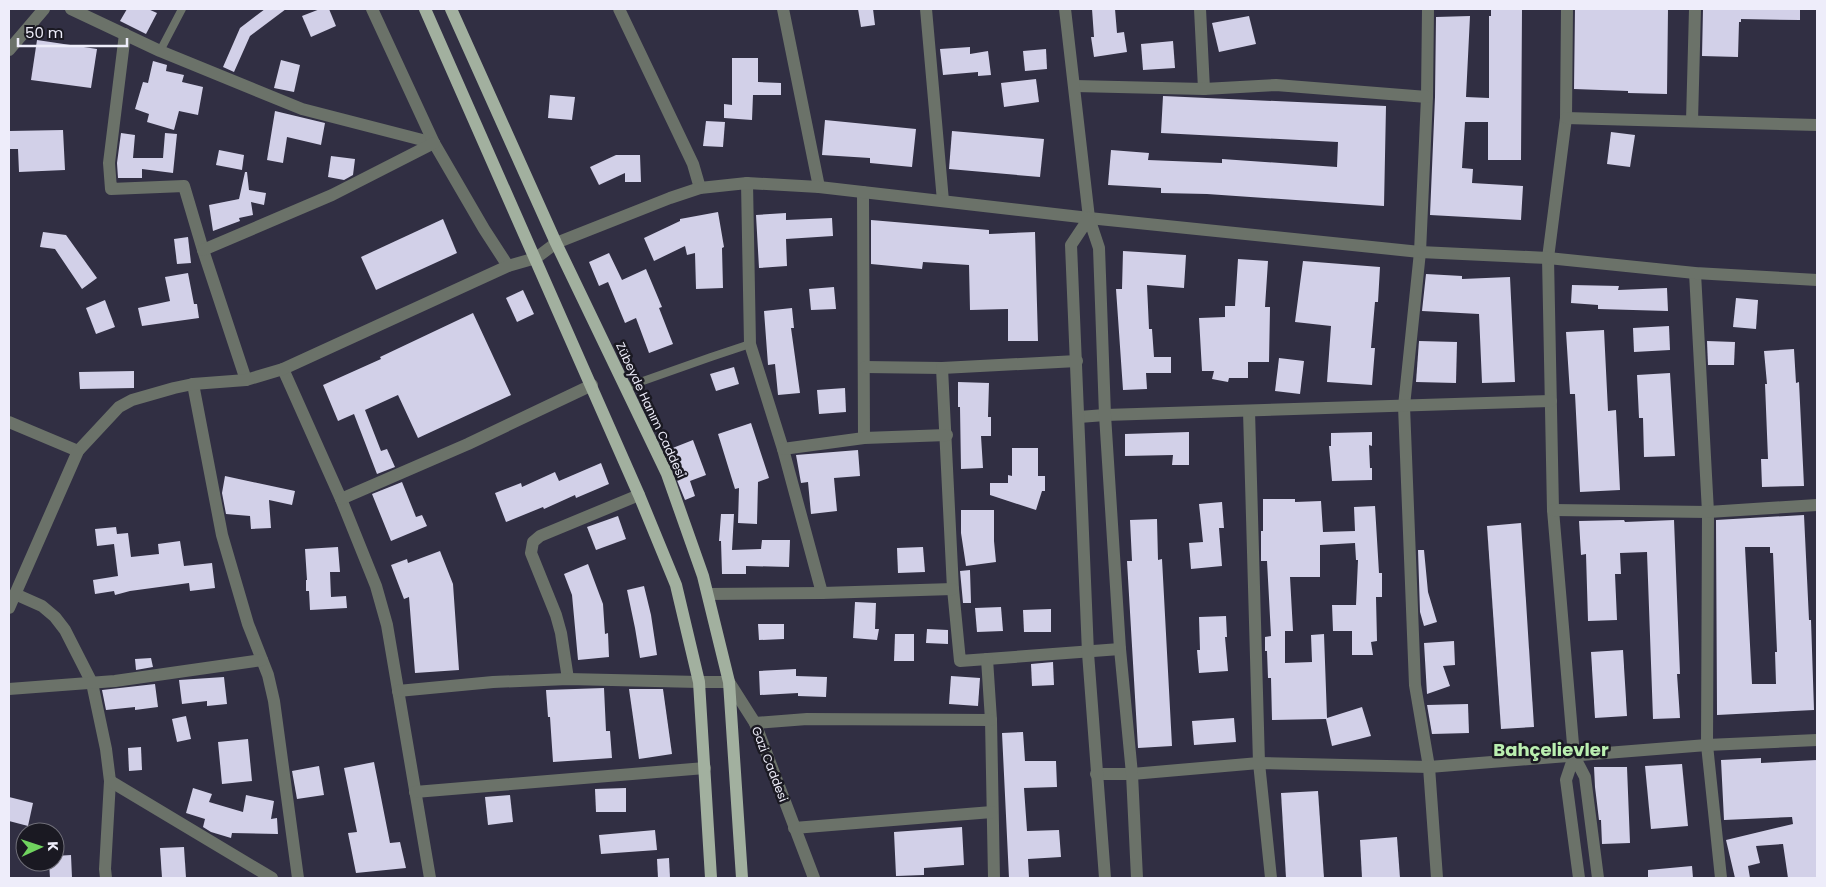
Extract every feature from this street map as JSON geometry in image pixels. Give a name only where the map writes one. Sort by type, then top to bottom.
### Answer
[{"type":"main road","points":[[425,9],[640,495],[676,585],[700,682],[711,878]]},
{"type":"main road","name":"Zübeyde Hanım Caddesi","points":[[451,9],[556,243],[667,474],[703,576],[729,682],[742,878]]},
{"type":"street","points":[[9,50],[44,9]]},
{"type":"street","points":[[372,9],[434,143],[484,230],[508,266]]},
{"type":"street","points":[[619,9],[693,164],[700,188]]},
{"type":"street","points":[[783,9],[819,186]]},
{"type":"street","points":[[926,9],[943,201]]},
{"type":"street","points":[[1065,9],[1089,218],[1100,248],[1105,415],[1120,649],[1132,774],[1137,878]]},
{"type":"street","points":[[1200,9],[1204,88]]},
{"type":"street","points":[[1428,9],[1427,96],[1420,252],[1404,406],[1415,685],[1429,767],[1437,878]]},
{"type":"street","points":[[1567,9],[1566,118],[1548,258],[1553,510],[1574,756],[1585,777],[1598,878]]},
{"type":"street","points":[[1692,121],[1695,9]]},
{"type":"street","points":[[75,10],[160,51],[302,109],[434,143]]},
{"type":"street","points":[[125,34],[109,163],[110,189],[184,186],[246,380]]},
{"type":"street","points":[[1075,86],[1204,88],[1276,85],[1427,96]]},
{"type":"street","points":[[1566,118],[1817,125]]},
{"type":"street","points":[[203,250],[332,195],[434,143]]},
{"type":"street","points":[[747,183],[750,344],[783,449],[822,593]]},
{"type":"street","points":[[9,608],[78,451],[111,414],[125,403],[144,396],[194,384],[246,380],[283,369],[508,266],[536,258],[556,243],[700,188],[747,183],[819,186],[1089,218],[1420,252],[1548,258],[1695,272],[1817,280]]},
{"type":"street","points":[[863,192],[864,438]]},
{"type":"street","points":[[1089,218],[1071,245],[1088,652],[1105,878]]},
{"type":"street","points":[[1695,272],[1708,512],[1707,745],[1722,878]]},
{"type":"street","points":[[865,367],[942,368],[1076,360]]},
{"type":"street","points":[[942,368],[947,435],[953,589],[960,661],[1120,649]]},
{"type":"street","points":[[283,369],[341,499],[382,604],[430,878]]},
{"type":"street","points":[[194,384],[222,535],[248,624],[268,675],[274,701],[298,878]]},
{"type":"street","points":[[341,499],[468,444],[592,385]]},
{"type":"street","points":[[1079,417],[1551,401]]},
{"type":"street","points":[[1249,411],[1259,763],[1271,878]]},
{"type":"street","points":[[9,422],[78,451]]},
{"type":"street","points":[[783,449],[864,438],[947,435]]},
{"type":"street","points":[[568,679],[561,633],[556,615],[531,553],[533,542],[540,536],[640,495]]},
{"type":"street","points":[[1553,510],[1708,512],[1817,505]]},
{"type":"street","points":[[708,594],[953,589]]},
{"type":"street","points":[[15,594],[42,606],[55,617],[65,630],[92,683],[106,749],[110,781],[106,878]]},
{"type":"street","points":[[9,689],[92,683],[183,673],[262,660]]},
{"type":"street","points":[[987,660],[991,720],[994,878]]},
{"type":"street","points":[[398,691],[493,682],[568,679],[729,682]]},
{"type":"street","name":"Gazi Caddesi","points":[[729,682],[755,723],[814,878]]},
{"type":"street","points":[[755,723],[807,719],[991,720]]},
{"type":"street","points":[[1096,774],[1132,774],[1259,763],[1429,767],[1707,745],[1817,740]]},
{"type":"street","points":[[1574,756],[1566,780],[1579,878]]},
{"type":"street","points":[[415,792],[705,768]]},
{"type":"street","points":[[110,781],[272,878]]},
{"type":"street","points":[[794,828],[992,812]]},
{"type":"lane","points":[[160,51],[182,9]]},
{"type":"lane","points":[[626,388],[711,356],[750,344]]},
{"type":"building","points":[[127,9],[148,9],[157,13],[146,34],[120,21]]},
{"type":"building","points":[[265,9],[286,9],[250,36],[234,72],[223,67],[240,28]]},
{"type":"building","points":[[320,9],[329,9],[336,26],[311,37],[302,16]]},
{"type":"building","points":[[858,9],[873,9],[875,25],[861,27]]},
{"type":"building","points":[[1092,9],[1115,9],[1117,33],[1124,32],[1127,52],[1094,57],[1091,37],[1094,37]]},
{"type":"building","points":[[1491,9],[1522,9],[1521,160],[1488,160],[1488,122],[1465,122],[1462,168],[1473,169],[1472,183],[1523,186],[1521,220],[1430,215],[1436,17],[1470,16],[1466,97],[1489,98],[1489,16],[1491,16]]},
{"type":"building","points":[[1575,9],[1668,9],[1667,94],[1574,89]]},
{"type":"building","points":[[1703,9],[1800,9],[1800,20],[1741,19],[1741,22],[1739,22],[1738,57],[1702,56]]},
{"type":"building","points":[[1249,16],[1256,44],[1219,52],[1212,23]]},
{"type":"building","points":[[37,40],[97,49],[91,88],[31,80]]},
{"type":"building","points":[[1173,41],[1175,68],[1143,70],[1141,44]]},
{"type":"building","points":[[970,47],[970,54],[988,51],[991,75],[978,76],[978,72],[943,75],[940,49]]},
{"type":"building","points":[[1046,49],[1047,69],[1025,71],[1023,51]]},
{"type":"building","points":[[732,58],[758,58],[758,82],[781,83],[781,95],[753,95],[752,120],[724,118],[724,104],[732,105]]},
{"type":"building","points":[[281,60],[300,65],[294,92],[274,88]]},
{"type":"building","points":[[153,61],[167,65],[166,71],[184,75],[182,82],[203,87],[198,115],[179,111],[174,130],[147,122],[149,114],[135,109],[143,82],[148,83]]},
{"type":"building","points":[[1036,79],[1039,102],[1004,107],[1001,83]]},
{"type":"building","points":[[550,95],[575,97],[572,120],[548,118]]},
{"type":"building","points":[[1163,96],[1386,106],[1384,206],[1207,194],[1161,193],[1161,188],[1108,185],[1111,150],[1149,153],[1148,160],[1222,163],[1222,159],[1337,167],[1338,142],[1161,133]]},
{"type":"building","points":[[275,111],[325,123],[321,145],[287,137],[283,163],[267,160]]},
{"type":"building","points":[[825,120],[916,129],[912,167],[870,163],[870,158],[822,155]]},
{"type":"building","points":[[706,121],[725,122],[723,147],[703,146]]},
{"type":"building","points":[[63,130],[65,170],[19,172],[18,149],[9,149],[9,131]]},
{"type":"building","points":[[952,131],[1044,139],[1040,177],[949,169]]},
{"type":"building","points":[[1611,132],[1635,135],[1630,167],[1607,164]]},
{"type":"building","points":[[121,133],[135,135],[133,158],[163,158],[165,133],[177,134],[173,173],[142,169],[142,178],[118,178],[117,163]]},
{"type":"building","points":[[219,150],[244,155],[242,170],[216,165]]},
{"type":"building","points":[[616,155],[640,155],[641,182],[625,182],[625,173],[599,185],[590,167]]},
{"type":"building","points":[[331,156],[355,159],[353,175],[344,180],[328,177]]},
{"type":"building","points":[[245,172],[247,172],[249,190],[266,193],[264,205],[251,202],[253,215],[239,218],[240,221],[213,231],[209,205],[239,199]]},
{"type":"building","points":[[718,212],[724,247],[722,248],[723,288],[696,289],[695,253],[687,255],[685,246],[654,261],[644,238],[680,221],[680,219]]},
{"type":"building","points":[[786,213],[786,220],[832,218],[833,236],[786,239],[787,266],[759,268],[756,215]]},
{"type":"building","points":[[443,219],[457,253],[376,290],[361,257]]},
{"type":"building","points":[[871,220],[989,230],[989,234],[1035,232],[1038,341],[1008,341],[1008,309],[970,310],[969,265],[923,262],[922,269],[871,264]]},
{"type":"building","points":[[43,232],[66,235],[97,278],[82,289],[55,249],[40,247]]},
{"type":"building","points":[[188,237],[191,263],[177,264],[174,239]]},
{"type":"building","points":[[1123,251],[1186,255],[1184,288],[1147,285],[1149,329],[1152,329],[1154,357],[1171,357],[1171,373],[1146,373],[1147,389],[1123,390],[1116,289],[1122,289]]},
{"type":"building","points":[[609,253],[622,280],[646,269],[662,307],[659,308],[673,344],[649,353],[636,318],[625,323],[608,282],[599,286],[589,262]]},
{"type":"building","points":[[1238,259],[1268,261],[1265,307],[1270,307],[1269,362],[1248,362],[1248,378],[1229,378],[1228,382],[1212,379],[1214,371],[1202,371],[1199,318],[1225,317],[1225,306],[1235,306]]},
{"type":"building","points":[[1303,261],[1380,267],[1378,302],[1375,302],[1371,348],[1375,348],[1372,385],[1327,382],[1331,326],[1295,322]]},
{"type":"building","points":[[188,273],[194,304],[197,304],[199,318],[142,326],[138,308],[170,301],[165,277]]},
{"type":"building","points":[[1426,274],[1462,276],[1462,279],[1510,277],[1515,382],[1482,383],[1479,314],[1422,311]]},
{"type":"building","points":[[1572,285],[1619,286],[1618,290],[1667,288],[1668,311],[1598,309],[1598,305],[1571,303]]},
{"type":"building","points":[[834,287],[836,309],[811,310],[809,289]]},
{"type":"building","points":[[523,290],[534,314],[517,322],[506,298]]},
{"type":"building","points":[[1736,298],[1758,300],[1756,329],[1733,327]]},
{"type":"building","points":[[105,300],[115,327],[96,334],[86,308]]},
{"type":"building","points":[[792,308],[794,328],[791,328],[800,393],[778,395],[775,364],[768,365],[764,311]]},
{"type":"building","points":[[473,313],[511,395],[418,438],[398,395],[365,410],[381,451],[387,449],[395,467],[377,474],[354,414],[338,421],[323,385],[381,359],[380,357]]},
{"type":"building","points":[[1669,326],[1670,350],[1634,352],[1633,328]]},
{"type":"building","points":[[1604,330],[1608,411],[1616,410],[1620,490],[1580,492],[1575,394],[1570,394],[1566,332]]},
{"type":"building","points":[[1419,341],[1457,342],[1456,383],[1416,382]]},
{"type":"building","points":[[1707,341],[1735,342],[1734,365],[1708,365]]},
{"type":"building","points":[[1794,349],[1796,383],[1799,382],[1804,486],[1762,487],[1761,459],[1768,459],[1765,384],[1767,384],[1764,351]]},
{"type":"building","points":[[1279,358],[1304,361],[1300,394],[1275,391]]},
{"type":"building","points":[[734,367],[739,384],[716,391],[710,374]]},
{"type":"building","points":[[134,371],[134,388],[80,389],[79,372]]},
{"type":"building","points":[[1670,373],[1675,456],[1644,457],[1643,418],[1639,418],[1637,375]]},
{"type":"building","points":[[958,382],[989,383],[988,417],[991,417],[991,436],[981,436],[983,468],[961,469]]},
{"type":"building","points":[[845,388],[846,412],[819,414],[817,390]]},
{"type":"building","points":[[751,423],[769,478],[758,482],[757,524],[738,523],[739,488],[735,489],[718,434]]},
{"type":"building","points":[[1189,432],[1189,465],[1172,465],[1173,455],[1125,456],[1125,434]]},
{"type":"building","points":[[1372,432],[1372,446],[1369,445],[1372,480],[1332,481],[1329,446],[1331,446],[1331,433]]},
{"type":"building","points":[[693,440],[706,475],[690,481],[695,496],[685,500],[665,451]]},
{"type":"building","points":[[1012,448],[1038,448],[1038,476],[1045,476],[1045,491],[1042,491],[1036,510],[990,495],[990,483],[1008,483],[1008,475],[1012,476]]},
{"type":"building","points":[[858,450],[860,476],[834,478],[837,511],[811,514],[808,482],[801,483],[796,455]]},
{"type":"building","points":[[601,463],[609,484],[576,498],[575,495],[544,509],[543,507],[506,522],[495,493],[521,483],[522,487],[555,472],[559,481]]},
{"type":"building","points":[[225,476],[295,491],[292,505],[269,500],[271,528],[251,529],[250,516],[226,514],[222,493]]},
{"type":"building","points":[[402,482],[416,517],[422,515],[427,526],[391,541],[372,494]]},
{"type":"building","points":[[1263,499],[1295,499],[1295,502],[1321,501],[1323,532],[1355,531],[1354,507],[1375,506],[1379,573],[1382,573],[1382,597],[1376,597],[1377,641],[1371,642],[1373,655],[1352,655],[1352,631],[1333,631],[1332,605],[1356,605],[1358,560],[1356,560],[1355,543],[1320,545],[1320,577],[1290,577],[1293,631],[1285,631],[1285,663],[1312,662],[1311,635],[1324,634],[1327,718],[1362,707],[1371,736],[1332,746],[1326,719],[1272,720],[1271,678],[1268,678],[1267,651],[1265,651],[1265,637],[1271,636],[1267,561],[1261,561]]},
{"type":"building","points":[[1222,502],[1224,528],[1219,528],[1222,566],[1191,569],[1189,543],[1203,542],[1199,504]]},
{"type":"building","points":[[961,510],[994,510],[996,562],[966,566],[961,533]]},
{"type":"building","points":[[721,514],[734,514],[732,550],[761,549],[762,540],[790,540],[789,567],[746,566],[746,574],[722,574],[721,541],[719,541]]},
{"type":"building","points":[[1804,515],[1809,620],[1811,620],[1814,710],[1717,715],[1716,520]],"holes":[[[1745,547],[1770,547],[1770,553],[1773,553],[1777,652],[1775,652],[1776,684],[1752,684]]]},
{"type":"building","points":[[618,516],[626,539],[596,550],[587,527]]},
{"type":"building","points":[[1157,519],[1158,560],[1162,559],[1172,746],[1138,748],[1127,561],[1132,561],[1130,520]]},
{"type":"building","points":[[1624,520],[1625,522],[1674,520],[1680,674],[1677,674],[1680,718],[1653,719],[1647,552],[1620,553],[1621,574],[1615,574],[1617,620],[1588,621],[1586,554],[1581,555],[1579,521]]},
{"type":"building","points":[[1521,523],[1534,727],[1501,729],[1487,526]]},
{"type":"building","points":[[116,527],[117,534],[128,533],[131,557],[159,554],[158,544],[180,541],[184,566],[212,563],[215,588],[190,591],[189,583],[130,591],[115,595],[114,591],[95,594],[93,580],[118,576],[114,544],[97,546],[95,529]]},
{"type":"building","points":[[338,547],[340,572],[330,572],[331,597],[346,596],[347,608],[310,610],[309,591],[306,591],[305,549]]},
{"type":"building","points":[[923,547],[925,572],[898,573],[897,548]]},
{"type":"building","points":[[1418,550],[1424,550],[1428,592],[1437,622],[1424,626],[1420,612]]},
{"type":"building","points":[[440,551],[453,584],[459,670],[415,673],[409,597],[404,599],[391,565],[407,559],[408,563]]},
{"type":"building","points":[[588,564],[603,604],[605,634],[608,633],[609,657],[578,660],[572,595],[564,574]]},
{"type":"building","points":[[970,570],[971,603],[963,603],[960,571]]},
{"type":"building","points":[[644,586],[651,615],[657,655],[640,658],[627,590]]},
{"type":"building","points":[[855,602],[876,603],[875,629],[879,629],[877,640],[853,638]]},
{"type":"building","points":[[1001,607],[1003,631],[977,632],[975,608]]},
{"type":"building","points":[[1051,609],[1051,632],[1024,632],[1023,610]]},
{"type":"building","points":[[1226,616],[1227,637],[1225,637],[1228,671],[1199,673],[1197,650],[1200,650],[1199,617]]},
{"type":"building","points":[[758,624],[784,624],[784,639],[759,640]]},
{"type":"building","points":[[927,629],[948,630],[948,644],[926,643]]},
{"type":"building","points":[[895,634],[914,634],[914,661],[894,661]]},
{"type":"building","points":[[1454,641],[1455,665],[1443,666],[1450,686],[1427,694],[1424,643]]},
{"type":"building","points":[[1623,650],[1627,716],[1595,718],[1591,652]]},
{"type":"building","points":[[151,658],[153,667],[136,670],[135,659]]},
{"type":"building","points":[[1053,662],[1054,685],[1032,686],[1031,664]]},
{"type":"building","points":[[796,669],[796,676],[827,677],[826,697],[798,696],[798,693],[760,695],[759,671]]},
{"type":"building","points":[[951,676],[980,678],[978,706],[949,704]]},
{"type":"building","points":[[224,677],[227,704],[207,706],[207,701],[182,704],[179,680]]},
{"type":"building","points":[[155,684],[158,707],[135,710],[135,707],[106,710],[102,690]]},
{"type":"building","points":[[604,688],[606,731],[610,731],[612,758],[553,762],[546,690]]},
{"type":"building","points":[[629,689],[663,689],[672,754],[639,759]]},
{"type":"building","points":[[1468,704],[1469,733],[1432,734],[1427,705]]},
{"type":"building","points":[[186,716],[191,739],[177,742],[172,719]]},
{"type":"building","points":[[1234,718],[1236,742],[1194,745],[1192,721]]},
{"type":"building","points":[[1023,732],[1025,761],[1056,761],[1057,787],[1024,788],[1027,831],[1059,830],[1061,857],[1028,859],[1029,878],[1009,878],[1002,733]]},
{"type":"building","points":[[248,739],[252,781],[222,784],[218,742]]},
{"type":"building","points":[[141,747],[142,770],[129,771],[128,748]]},
{"type":"building","points":[[1761,758],[1761,763],[1817,760],[1817,878],[1788,878],[1783,844],[1756,846],[1760,863],[1748,866],[1750,878],[1735,878],[1726,840],[1793,824],[1792,817],[1724,820],[1721,760]]},
{"type":"building","points":[[374,762],[390,843],[400,842],[406,868],[356,873],[348,833],[357,832],[344,768]]},
{"type":"building","points":[[1682,764],[1688,826],[1651,829],[1645,766]]},
{"type":"building","points":[[319,766],[324,795],[297,799],[292,771]]},
{"type":"building","points":[[1594,767],[1627,767],[1630,843],[1602,844]]},
{"type":"building","points":[[193,788],[212,794],[209,802],[243,812],[246,795],[274,801],[271,819],[277,818],[278,834],[232,833],[231,838],[211,832],[203,827],[205,819],[186,813]]},
{"type":"building","points":[[626,788],[626,812],[596,812],[595,789]]},
{"type":"building","points":[[1318,791],[1324,878],[1286,878],[1281,793]]},
{"type":"building","points":[[510,795],[513,822],[488,825],[485,797]]},
{"type":"building","points":[[9,797],[33,803],[29,822],[9,821]]},
{"type":"building","points":[[962,827],[964,865],[924,868],[924,875],[896,876],[894,832]]},
{"type":"building","points":[[655,830],[657,850],[601,854],[599,835]]},
{"type":"building","points":[[1397,837],[1400,878],[1362,878],[1360,840]]},
{"type":"building","points":[[184,847],[186,878],[162,878],[160,848]]},
{"type":"building","points":[[65,855],[71,855],[72,878],[50,878],[50,872],[65,872]]},
{"type":"building","points":[[669,858],[670,878],[658,878],[657,859]]},
{"type":"building","points":[[1692,866],[1693,878],[1648,878],[1648,870]]},
{"type":"district","name":"Bahçelievler","points":[[1551,749]]}]
